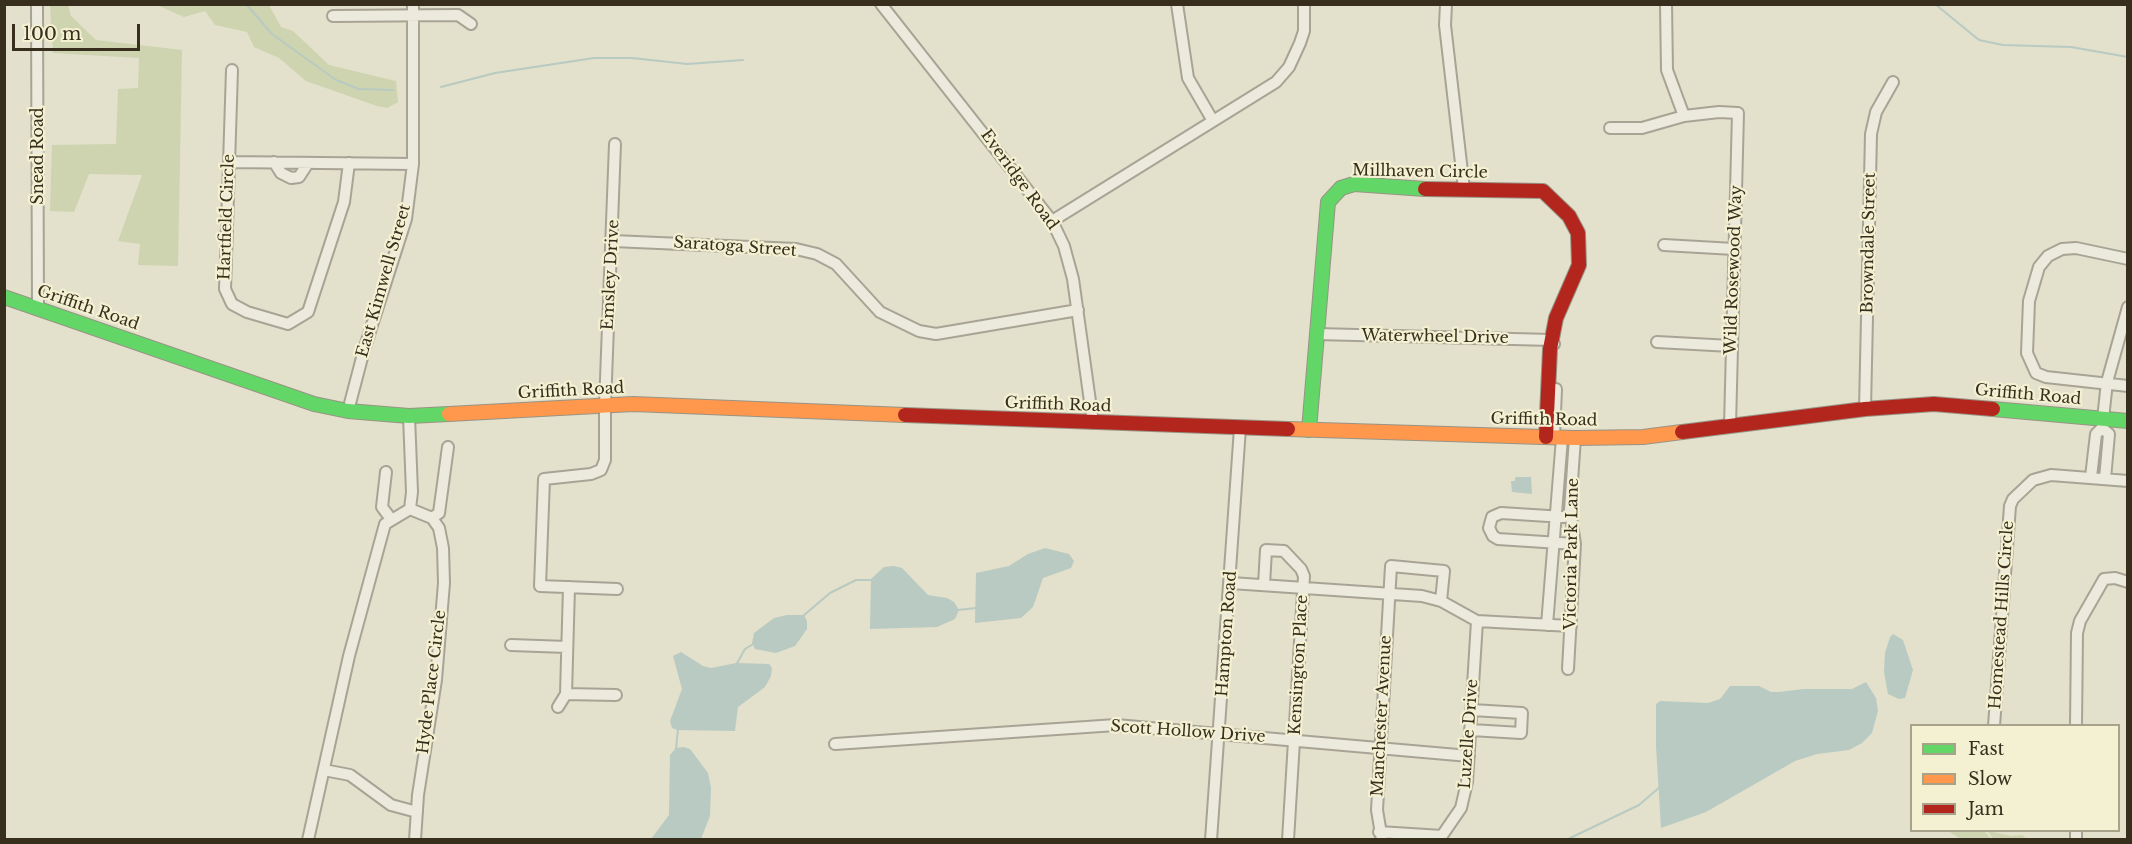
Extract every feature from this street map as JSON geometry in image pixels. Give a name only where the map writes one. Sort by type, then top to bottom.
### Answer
[{"type":"street","name":"Snead Road","points":[[37,4],[38,308]]},
{"type":"street","name":"Everidge Road","points":[[881,4],[1052,221],[1064,246],[1078,309],[1093,423]]},
{"type":"street","points":[[1177,4],[1188,78],[1213,121]]},
{"type":"street","points":[[1052,221],[1283,75],[1300,44],[1304,31],[1304,4]]},
{"type":"street","points":[[1446,4],[1445,25],[1464,189]]},
{"type":"street","points":[[1610,128],[1642,128],[1684,116],[1667,70],[1666,4]]},
{"type":"street","points":[[333,16],[413,10],[458,15],[471,24]]},
{"type":"street","name":"East Kimwell Street","points":[[348,411],[364,350],[406,219],[413,164],[413,10]]},
{"type":"street","name":"Hartfield Circle","points":[[232,70],[225,289],[232,304],[247,312],[288,324],[308,312],[344,202],[349,163]]},
{"type":"street","name":"Browndale Street","points":[[1865,409],[1870,134],[1876,112],[1893,82]]},
{"type":"street","name":"Wild Rosewood Way","points":[[1684,116],[1719,112],[1738,113],[1730,426]]},
{"type":"street","name":"Emsley Drive","points":[[569,587],[540,586],[544,478],[588,475],[601,470],[605,460],[615,144]]},
{"type":"street","points":[[229,162],[413,164]]},
{"type":"street","points":[[274,162],[281,173],[291,178],[299,177],[308,163]]},
{"type":"street","name":"Millhaven Circle","points":[[1309,430],[1328,202],[1333,194],[1354,184],[1543,191],[1569,216],[1578,233],[1579,265],[1556,318],[1550,349],[1559,438]]},
{"type":"street","name":"Saratoga Street","points":[[613,241],[785,249],[817,254],[836,264],[880,312],[919,331],[936,334],[1078,309]]},
{"type":"street","points":[[1664,246],[1734,249]]},
{"type":"street","points":[[2127,260],[2076,248],[2062,249],[2048,256],[2039,267],[2029,301],[2027,353],[2036,374],[2127,386]]},
{"type":"street","name":"Griffith Road","points":[[4,297],[314,404],[348,411],[409,416],[605,405],[1559,438],[1643,437],[1865,409],[1934,404],[2102,423],[2127,420]]},
{"type":"street","points":[[2091,477],[2096,434],[2102,423],[2106,384],[2127,307]]},
{"type":"street","name":"Waterwheel Drive","points":[[1317,334],[1552,340]]},
{"type":"street","points":[[1658,342],[1731,346]]},
{"type":"street","points":[[409,416],[412,492],[410,509]]},
{"type":"street","points":[[2102,423],[2109,434],[2105,478]]},
{"type":"street","name":"Hampton Road","points":[[1211,840],[1231,584],[1240,428]]},
{"type":"street","name":"Victoria Park Lane","points":[[1547,625],[1552,543],[1557,516],[1559,438]]},
{"type":"street","name":"Victoria Park Lane","points":[[1559,438],[1575,544],[1569,669]]},
{"type":"street","points":[[410,509],[432,518],[439,513],[448,447]]},
{"type":"street","points":[[386,472],[382,507],[391,519]]},
{"type":"street","name":"Homestead Hills Circle","points":[[1995,724],[2010,506],[2026,484],[2043,476],[2091,477],[2127,481]]},
{"type":"street","points":[[308,840],[385,524],[410,509]]},
{"type":"street","points":[[1571,517],[1501,513],[1496,514],[1490,521],[1490,532],[1498,539],[1575,544]]},
{"type":"street","name":"Hyde Place Circle","points":[[415,840],[428,720],[436,680],[444,583],[443,548],[439,528],[432,518]]},
{"type":"street","name":"Kensington Place","points":[[1264,585],[1266,550],[1284,551],[1301,569],[1303,587],[1288,840]]},
{"type":"street","name":"Manchester Avenue","points":[[1380,836],[1377,810],[1391,566],[1444,571],[1440,601]]},
{"type":"street","points":[[2076,724],[2077,633],[2080,621],[2104,579],[2115,578],[2127,582]]},
{"type":"street","points":[[1231,584],[1422,596],[1440,601],[1477,621],[1571,626]]},
{"type":"street","points":[[558,707],[566,694],[569,587],[617,589]]},
{"type":"street","name":"Luzelle Drive","points":[[1440,838],[1454,820],[1464,796],[1471,730],[1477,621]]},
{"type":"street","points":[[511,645],[567,647]]},
{"type":"street","points":[[566,694],[616,695]]},
{"type":"street","points":[[1471,730],[1521,734],[1522,723],[1522,713],[1472,710]]},
{"type":"street","name":"Scott Hollow Drive","points":[[835,744],[1116,725],[1469,756]]},
{"type":"street","points":[[324,770],[350,775],[391,805],[417,812]]},
{"type":"street","points":[[1380,836],[1440,838]]},
{"type":"green space","points":[[50,5],[68,5],[71,16],[96,40],[182,50],[178,266],[138,265],[140,244],[118,241],[142,175],[89,174],[74,212],[50,211],[52,145],[116,144],[118,89],[138,88],[139,58],[53,53]]},
{"type":"green space","points":[[157,5],[269,5],[281,27],[293,31],[329,65],[396,81],[398,102],[387,108],[377,106],[306,81],[279,58],[254,47],[247,32],[215,25],[205,11],[184,17]]},
{"type":"green space","points":[[1950,832],[1985,832],[1991,839],[1961,839]]},
{"type":"green space","points":[[1989,832],[2011,836],[2022,835],[2027,839],[1993,839]]},
{"type":"shaded area","points":[[1515,477],[1531,477],[1532,494],[1512,492],[1511,481],[1515,481]]},
{"type":"shaded area","points":[[1045,548],[1069,554],[1074,561],[1071,568],[1043,578],[1033,607],[1021,618],[975,623],[976,573],[1009,566],[1028,554]]},
{"type":"shaded area","points":[[884,567],[902,568],[928,595],[947,598],[954,602],[959,610],[955,619],[937,627],[870,629],[871,579]]},
{"type":"shaded area","points":[[804,615],[807,621],[807,629],[795,646],[776,653],[755,649],[752,643],[754,633],[774,618]]},
{"type":"shaded area","points":[[1893,634],[1903,640],[1913,670],[1905,698],[1899,699],[1888,694],[1884,672],[1885,653]]},
{"type":"shaded area","points":[[681,652],[703,666],[711,668],[736,663],[769,664],[772,668],[771,676],[765,687],[738,707],[735,731],[672,728],[670,721],[682,689],[673,656]]},
{"type":"shaded area","points":[[1866,682],[1876,698],[1878,711],[1872,733],[1862,743],[1849,750],[1817,754],[1795,761],[1706,812],[1661,828],[1656,746],[1656,704],[1660,701],[1708,703],[1720,699],[1730,686],[1759,686],[1771,692],[1779,692],[1804,689],[1852,689]]},
{"type":"shaded area","points":[[676,748],[690,749],[708,773],[711,788],[710,816],[701,839],[651,839],[669,815],[670,755]]},
{"type":"waterway","points":[[246,4],[272,34],[336,80],[359,89],[393,90]]},
{"type":"waterway","points":[[1935,4],[1979,40],[2003,45],[2071,47],[2128,57]]},
{"type":"waterway","points":[[441,87],[495,73],[594,58],[632,58],[687,64],[743,60]]},
{"type":"waterway","points":[[803,616],[830,593],[856,580],[872,580]]},
{"type":"waterway","points":[[958,610],[976,608]]},
{"type":"waterway","points":[[736,665],[745,649],[755,643]]},
{"type":"waterway","points":[[676,749],[678,729]]},
{"type":"waterway","points":[[1566,840],[1639,805],[1661,786]]},
{"type":"traffic: fast","points":[[1309,430],[1328,202],[1341,188],[1354,184],[1425,189]]},
{"type":"traffic: fast","points":[[4,297],[314,404],[348,411],[409,416],[449,414]]},
{"type":"traffic: fast","points":[[1993,409],[2128,421]]},
{"type":"traffic: slow","points":[[449,414],[633,404],[905,415]]},
{"type":"traffic: slow","points":[[1288,429],[1575,438],[1643,437],[1682,432]]},
{"type":"traffic: jam","points":[[1425,189],[1543,191],[1569,216],[1578,233],[1579,265],[1556,318],[1550,349],[1546,437]]},
{"type":"traffic: jam","points":[[1682,432],[1865,409],[1934,404],[1993,409]]},
{"type":"traffic: jam","points":[[905,415],[1288,429]]}]
